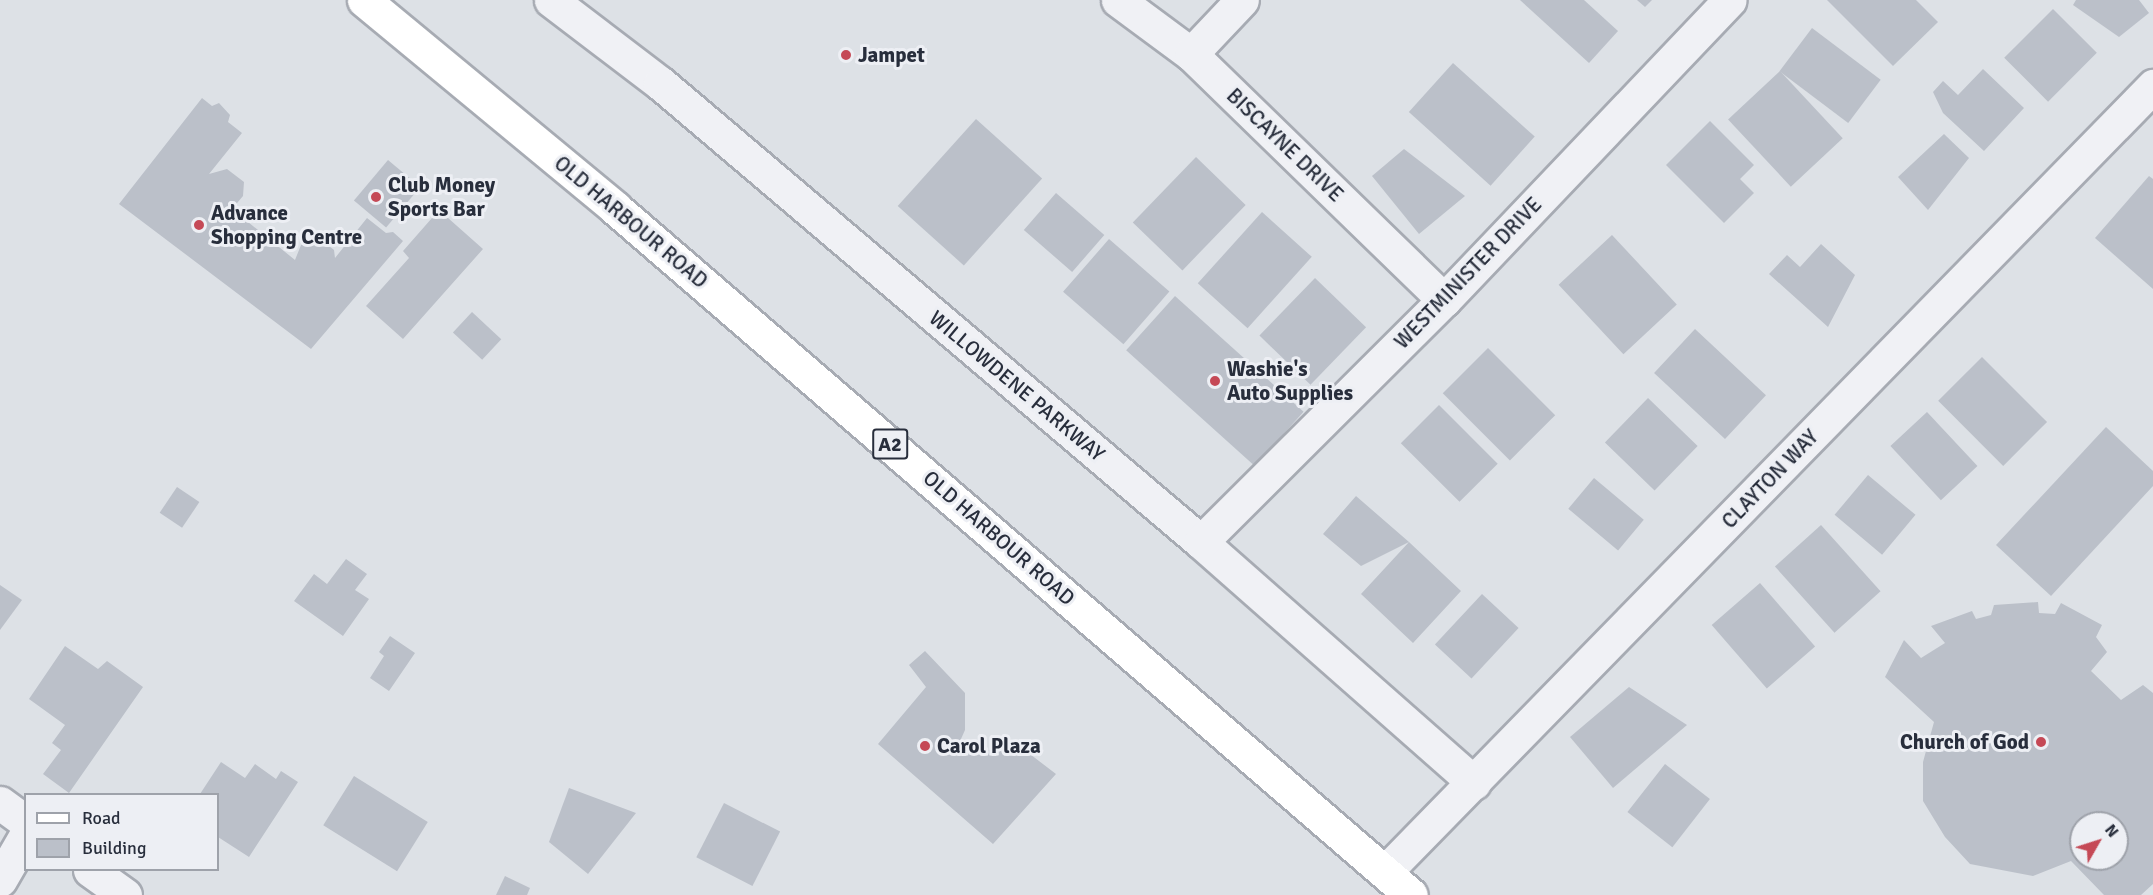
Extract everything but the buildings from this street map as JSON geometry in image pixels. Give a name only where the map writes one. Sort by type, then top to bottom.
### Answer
[{"type":"main road","name":"OLD HARBOUR ROAD","points":[[364,0],[615,208],[1386,871],[1411,895]]},
{"type":"street","name":"WILLOWDENE PARKWAY","points":[[551,0],[660,83],[1201,542],[1474,783]]},
{"type":"street","name":"BISCAYNE DRIVE","points":[[1118,0],[1191,54],[1444,300]]},
{"type":"street","points":[[1191,54],[1242,0]]},
{"type":"street","name":"WESTMINISTER DRIVE","points":[[1201,542],[1444,300],[1730,0]]},
{"type":"street","name":"CLAYTON WAY","points":[[1386,871],[2153,86]]},
{"type":"street","points":[[0,803],[24,821]]},
{"type":"street","points":[[0,880],[24,838]]},
{"type":"street","points":[[91,871],[125,895]]},
{"type":"place","name":"Jampet","points":[[846,55]]},
{"type":"place","name":"Club Money Sports Bar","points":[[376,197]]},
{"type":"place","name":"Advance Shopping Centre","points":[[199,225]]},
{"type":"place","name":"Washie's Auto Supplies","points":[[1215,381]]},
{"type":"place","name":"Church of God","points":[[2041,742]]},
{"type":"place","name":"Carol Plaza","points":[[925,746]]}]
